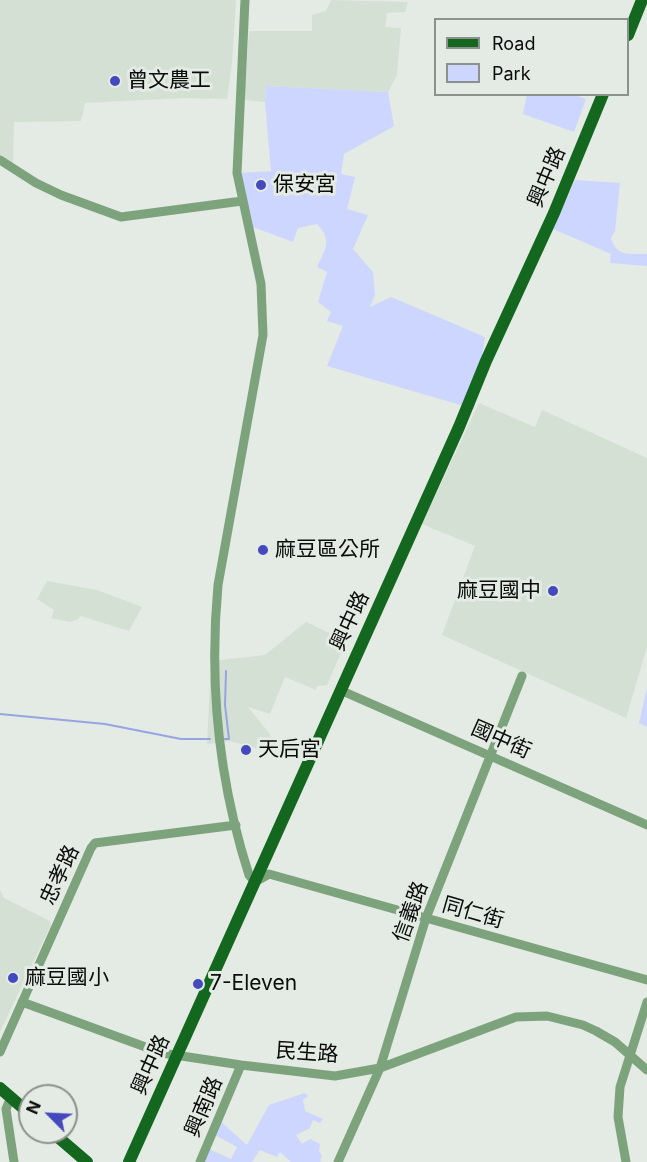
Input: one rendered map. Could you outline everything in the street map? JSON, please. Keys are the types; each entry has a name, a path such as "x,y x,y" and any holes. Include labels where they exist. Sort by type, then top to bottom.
{"main road":[{"path":"629,30 642,0"},
{"name":"興中路","path":"129,1162 451,445 486,361 530,268 602,96"},
{"path":"0,1088 18,1103"},
{"path":"66,1144 87,1162"}],"street":[{"path":"244,0 237,161 242,201 261,284 263,335 218,585 214,624 214,657 216,710 220,740 236,825 249,875 255,882"},
{"path":"0,160 36,183 61,195 121,217 242,201"},
{"name":"信義路","path":"338,1162 380,1068 426,918 522,676"},
{"name":"國中街","path":"340,690 647,825"},
{"name":"忠孝路","path":"0,1052 95,843 236,825"},
{"name":"同仁街","path":"255,882 268,874 647,980"},
{"name":"民生路","path":"22,1002 176,1056 335,1076 380,1068 516,1017 547,1016 590,1028 615,1042 647,1070"},
{"path":"626,1162 618,1117 620,1087 647,1002"},
{"name":"興南路","path":"200,1162 241,1065"},
{"path":"11,1097 6,1109 14,1162"}],"shaded area":[{"name":"曾文農工","path":"0,0 236,0 227,99 183,98 85,103 81,121 14,122 13,166 0,158"},
{"path":"331,0 408,2 405,12 387,13 385,27 401,28 397,75 388,92 266,86 265,102 244,100 249,31 312,31 312,15 326,11"},
{"name":"麻豆國中","path":"479,403 535,427 542,410 647,458 647,647 626,718 442,635 475,546 422,524"},
{"path":"47,581 97,590 142,607 129,631 81,616 70,622 51,618 54,610 37,599"},
{"path":"306,622 346,641 327,685 317,686 316,690 285,677 270,714 248,707 270,734 276,754 230,741 207,744 211,661 265,655"},
{"name":"麻豆國小","path":"0,890 4,898 50,921 51,925 0,1032"}],"green space":[{"path":"266,86 388,92 394,126 344,154 341,174 355,177 347,209 368,215 353,249 373,272 375,295 370,307 391,297 485,337 474,409 327,366 343,326 327,321 331,312 318,302 327,272 317,267 326,245 325,235 317,224 298,228 293,242 253,227 239,173 271,171 265,102"},
{"path":"527,96 578,96 586,99 574,132 523,114"},
{"path":"575,180 620,183 615,231 611,238 621,252 647,254 647,266 610,263 611,254 553,229"},
{"path":"647,688 647,727 639,723"},
{"path":"305,1093 308,1096 303,1100 305,1111 323,1119 320,1123 313,1120 310,1128 296,1135 302,1144 310,1139 320,1144 319,1152 322,1155 320,1161 322,1162 291,1162 280,1152 277,1157 260,1150 252,1162 204,1162 209,1149 231,1159 237,1147 215,1135 221,1122 247,1145 269,1105"}],"waterway":[{"path":"224,739 229,739 225,705 226,671"},
{"path":"0,714 105,724 181,739 210,739"}],"place":[{"name":"曾文農工","path":"115,81"},
{"name":"保安宮","path":"261,185"},
{"name":"麻豆區公所","path":"263,550"},
{"name":"麻豆國中","path":"553,591"},
{"name":"天后宮","path":"246,750"},
{"name":"麻豆國小","path":"13,978"},
{"name":"7-Eleven","path":"198,984"}]}
